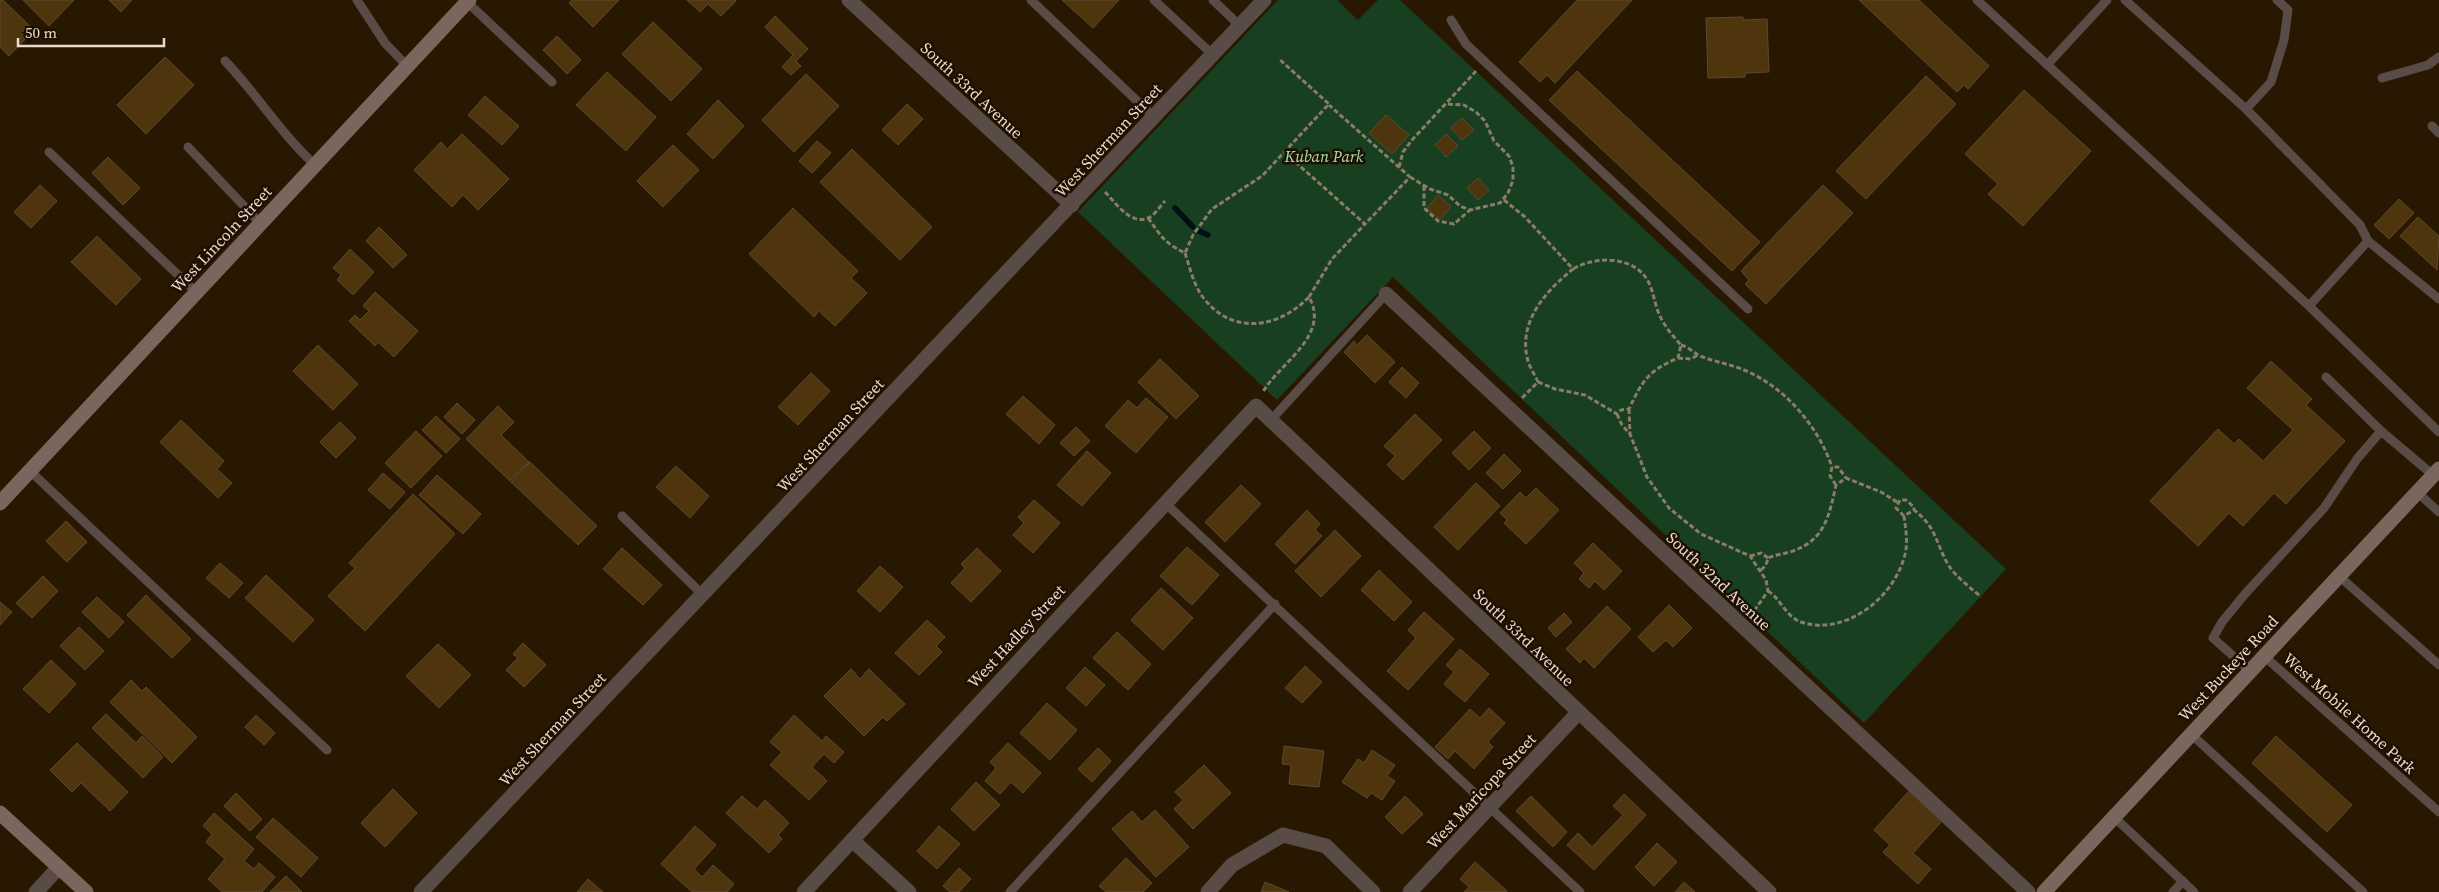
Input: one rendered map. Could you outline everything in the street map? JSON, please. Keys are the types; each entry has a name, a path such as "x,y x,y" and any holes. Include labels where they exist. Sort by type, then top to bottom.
{"main road":[{"name":"West Lincoln Street","path":"0,503 468,1"},
{"name":"West Buckeye Road","path":"2044,892 2436,472"},
{"path":"0,813 86,892"}],"street":[{"name":"South 33rd Avenue","path":"849,0 1072,205"},
{"name":"West Sherman Street","path":"421,892 1264,0"},
{"name":"South 32nd Avenue","path":"1386,294 2028,892"},
{"name":"South 33rd Avenue","path":"1256,406 1768,892"},
{"name":"West Hadley Street","path":"804,892 1164,502 1256,406"},
{"name":"West Maricopa Street","path":"1410,892 1578,713"},
{"path":"1208,892 1232,865 1284,835 1326,846 1373,892"},
{"path":"852,840 909,892"},
{"path":"36,892 59,867"}],"lane":[{"path":"357,0 385,42 407,66"},
{"path":"1031,0 1154,117"},
{"path":"1154,0 1213,55"},
{"path":"1213,0 1240,26"},
{"path":"1977,0 2309,306 2439,432"},
{"path":"2047,65 2107,0"},
{"path":"2125,0 2246,109 2360,225 2368,241 2439,299"},
{"path":"2246,109 2271,82 2284,40 2288,10 2277,0"},
{"path":"468,1 552,82"},
{"path":"1451,20 1466,44 1748,309"},
{"path":"2382,78 2428,65 2439,57"},
{"path":"225,61 242,78 296,148 315,165"},
{"path":"188,147 260,223"},
{"path":"49,152 196,292"},
{"path":"2309,306 2368,241"},
{"path":"1271,420 1386,294"},
{"path":"2326,377 2381,431 2436,472"},
{"path":"2250,671 2213,638 2222,622 2265,570 2324,508 2357,459 2381,431"},
{"path":"30,470 327,750"},
{"path":"2417,492 2439,512"},
{"path":"1164,502 1275,604 1580,892"},
{"path":"622,516 703,595"},
{"path":"2338,576 2439,665"},
{"path":"1010,892 1275,604"},
{"name":"West Mobile Home Park","path":"2264,656 2439,812"},
{"path":"2191,734 2363,892"},
{"path":"2114,817 2194,892"},
{"path":"2173,892 2183,882"}],"path":[{"path":"1279,59 1410,177 1424,186 1448,195 1460,206 1470,210"},
{"path":"1399,167 1403,152 1412,140 1485,62"},
{"path":"1329,104 1251,185 1212,209 1193,235 1185,253 1193,280 1201,295 1222,316 1233,320 1260,323 1274,322 1286,316 1309,297 1332,259 1410,177"},
{"path":"1424,186 1424,208 1438,221 1454,224 1470,210 1492,206 1504,200 1513,180 1513,167 1509,156 1494,141 1485,121 1476,112 1464,105 1446,104"},
{"path":"1284,152 1365,224"},
{"path":"1093,182 1130,217 1140,220 1148,218 1165,201"},
{"path":"1504,200 1525,217 1573,269"},
{"path":"1148,218 1159,236 1169,245 1185,253"},
{"path":"1630,434 1622,425 1617,414 1585,395 1555,389 1538,382 1528,362 1527,329 1545,294 1573,269 1604,260 1618,260 1633,265 1642,272 1649,282 1660,316 1681,345 1691,349 1698,355 1736,366 1768,382 1790,402 1810,424 1832,467 1830,476 1836,485"},
{"path":"1265,388 1308,340 1314,319 1314,305 1309,297"},
{"path":"1678,358 1681,345"},
{"path":"1698,355 1691,359 1678,358 1664,364 1647,376 1637,390 1629,409 1630,434 1647,477 1669,508 1701,534 1750,556 1766,580 1768,591 1799,622 1817,626 1832,625 1855,616 1877,601 1893,582 1903,562 1908,540 1904,516 1896,508 1897,502"},
{"path":"1510,411 1538,382"},
{"path":"1617,414 1621,410 1629,409"},
{"path":"1832,467 1838,467 1846,478 1881,492 1897,502 1906,500 1914,506 1914,510 1924,518 1934,532 1950,568 1981,597"},
{"path":"1768,558 1801,548 1819,534 1830,516 1836,485 1846,478"},
{"path":"1904,516 1914,510"},
{"path":"1750,556 1761,553 1768,558"},
{"path":"1760,570 1766,565 1768,558"},
{"path":"1742,626 1768,591"}],"green space":[{"name":"Kuban Park","path":"1278,0 1337,0 1358,20 1378,0 1400,0 2006,569 1864,723 1393,277 1277,400 1078,212"}],"building":[{"path":"0,0 3,0 34,30 9,56 0,47"},
{"path":"23,0 74,0 49,26"},
{"path":"109,0 132,0 121,12"},
{"path":"572,0 619,0 593,27 569,3"},
{"path":"687,0 736,1 721,16 708,4 700,12"},
{"path":"1062,0 1119,0 1093,28"},
{"path":"1577,0 1632,0 1555,83 1547,75 1540,82 1519,62"},
{"path":"1859,0 1919,0 1989,66 1968,89 1964,85 1957,92"},
{"path":"775,16 808,49 796,61 801,66 791,75 782,67 793,55 765,27"},
{"path":"1743,17 1743,20 1767,19 1769,72 1745,73 1745,77 1708,78 1706,18"},
{"path":"653,22 702,69 671,101 622,54"},
{"path":"557,36 581,60 567,74 543,50"},
{"path":"165,57 194,85 146,134 117,105"},
{"path":"1577,71 1760,242 1732,271 1549,100"},
{"path":"607,72 656,117 626,151 576,105"},
{"path":"806,74 839,106 794,152 762,120"},
{"path":"1926,76 1956,104 1866,199 1836,171"},
{"path":"2024,90 2091,151 2023,226 1988,194 1998,184 1965,154"},
{"path":"485,96 519,126 502,145 468,115"},
{"path":"718,100 744,126 713,159 687,134"},
{"path":"907,104 923,119 898,145 882,130"},
{"path":"1386,115 1409,135 1392,154 1369,133"},
{"path":"1462,118 1474,130 1462,140 1451,128"},
{"path":"462,134 509,179 478,210 463,195 452,207 414,170 441,142 447,149"},
{"path":"1446,134 1458,146 1446,157 1435,145"},
{"path":"817,141 831,153 812,173 799,161"},
{"path":"673,145 699,170 663,207 637,181"},
{"path":"852,149 932,227 900,260 820,182"},
{"path":"108,157 140,188 123,205 92,173"},
{"path":"1478,178 1489,190 1478,200 1467,188"},
{"path":"40,185 57,201 31,228 14,212"},
{"path":"1823,185 1853,213 1766,304 1745,284 1749,280 1741,271"},
{"path":"1438,195 1451,207 1440,220 1427,208"},
{"path":"2399,199 2414,213 2389,239 2374,225"},
{"path":"793,208 858,271 851,278 867,293 835,326 819,311 814,317 749,254"},
{"path":"2418,217 2439,236 2437,270 2400,236"},
{"path":"379,227 407,255 393,268 366,241"},
{"path":"97,236 141,279 116,305 71,262"},
{"path":"350,249 374,272 353,295 337,280 341,275 333,268"},
{"path":"375,292 418,331 394,357 378,342 375,346 349,321 355,315 360,320 369,311 363,306"},
{"path":"1367,335 1395,362 1375,383 1344,352 1354,341 1357,345"},
{"path":"318,345 358,384 333,410 293,371"},
{"path":"1160,359 1199,396 1176,419 1138,382"},
{"path":"2271,361 2312,399 2306,405 2345,441 2286,504 2274,493 2243,526 2229,513 2198,546 2150,501 2218,429 2234,444 2239,439 2263,461 2293,430 2247,388"},
{"path":"1402,367 1419,383 1406,398 1389,382"},
{"path":"811,373 830,391 798,425 778,407"},
{"path":"1023,396 1055,425 1039,444 1006,414"},
{"path":"1146,398 1168,417 1136,453 1105,426 1128,400 1137,408"},
{"path":"457,403 475,420 462,434 444,417"},
{"path":"498,406 514,422 501,435 529,462 510,481 466,439"},
{"path":"1415,414 1442,440 1403,480 1387,465 1395,456 1384,446"},
{"path":"436,416 460,439 446,453 422,430"},
{"path":"181,420 224,461 217,469 232,483 218,498 160,442"},
{"path":"340,422 356,438 336,458 320,442"},
{"path":"1076,427 1090,441 1074,456 1060,443"},
{"path":"416,431 442,456 411,488 385,463"},
{"path":"1474,431 1491,448 1469,470 1452,453"},
{"path":"1087,451 1111,473 1082,506 1057,485"},
{"path":"1504,454 1521,471 1503,489 1486,473"},
{"path":"530,462 597,526 578,545 511,482"},
{"path":"676,466 709,496 690,518 656,487"},
{"path":"383,473 405,492 390,509 368,490"},
{"path":"437,475 481,514 463,534 419,495"},
{"path":"1476,483 1500,506 1458,550 1434,527"},
{"path":"1241,485 1261,504 1225,542 1205,522"},
{"path":"1536,488 1559,510 1526,544 1504,523 1507,520 1500,513 1520,492 1526,498"},
{"path":"413,494 455,534 365,631 328,596 355,568 349,563"},
{"path":"1034,500 1060,523 1033,553 1013,535 1024,523 1018,517"},
{"path":"1307,510 1320,524 1315,530 1322,536 1295,564 1275,544"},
{"path":"66,521 87,542 67,562 46,541"},
{"path":"1335,530 1361,556 1321,597 1295,571"},
{"path":"1593,543 1622,571 1604,590 1595,581 1589,588 1579,579 1584,573 1574,563"},
{"path":"1187,547 1219,575 1192,605 1160,576"},
{"path":"622,548 662,585 643,605 603,569"},
{"path":"977,548 1001,571 971,602 951,583 965,568 961,564"},
{"path":"220,563 243,583 229,598 206,578"},
{"path":"880,566 903,587 880,612 857,591"},
{"path":"1379,570 1412,602 1394,621 1361,590"},
{"path":"266,575 314,620 293,642 245,598"},
{"path":"43,576 58,591 32,618 16,603"},
{"path":"1161,588 1193,618 1163,650 1131,620"},
{"path":"146,595 191,639 172,658 127,615"},
{"path":"97,597 124,622 109,638 82,612"},
{"path":"0,602 12,612 0,625"},
{"path":"1669,605 1692,628 1673,647 1666,640 1653,652 1638,637"},
{"path":"1607,606 1631,629 1594,668 1584,658 1580,663 1566,649"},
{"path":"1424,612 1454,639 1408,690 1387,671 1416,638 1408,630"},
{"path":"1564,613 1572,622 1556,637 1548,628"},
{"path":"927,620 945,637 936,646 942,652 919,675 895,653"},
{"path":"79,627 104,651 85,670 60,646"},
{"path":"1117,632 1151,664 1128,690 1093,658"},
{"path":"523,643 546,665 524,687 506,670 518,658 513,654"},
{"path":"438,644 471,675 439,708 406,676"},
{"path":"1460,649 1489,674 1465,702 1444,684 1454,672 1446,665"},
{"path":"51,660 76,684 49,713 23,689"},
{"path":"1305,666 1322,682 1302,703 1285,688"},
{"path":"1085,667 1105,685 1086,706 1066,688"},
{"path":"851,669 860,679 869,669 905,704 887,721 883,717 864,736 824,696"},
{"path":"131,680 142,691 146,687 197,737 172,763 110,702"},
{"path":"1047,703 1077,730 1050,760 1020,733"},
{"path":"1489,708 1505,723 1488,742 1493,747 1474,769 1455,751 1448,759 1435,747 1470,709 1480,718"},
{"path":"106,714 136,743 142,736 163,757 143,778 92,728"},
{"path":"256,715 275,733 264,745 245,727"},
{"path":"794,715 822,741 826,736 844,752 834,763 824,754 812,767 827,781 809,800 770,765 782,752 770,742"},
{"path":"2276,736 2352,805 2327,832 2252,763"},
{"path":"77,743 128,792 110,811 81,783 72,792 50,770"},
{"path":"1008,743 1041,773 1023,793 1011,782 1000,794 985,781 996,768 990,762"},
{"path":"1284,746 1324,751 1319,787 1289,784 1291,765 1282,764"},
{"path":"1098,748 1111,761 1092,782 1078,769"},
{"path":"1372,750 1395,765 1387,776 1395,781 1382,800 1371,793 1367,798 1342,782 1358,759 1364,763"},
{"path":"1204,765 1231,793 1193,829 1174,809 1183,800 1175,792"},
{"path":"976,782 1000,805 974,831 951,809"},
{"path":"393,789 417,813 385,847 361,823"},
{"path":"1910,790 1943,820 1913,853 1931,869 1918,884 1883,852 1890,845 1874,830"},
{"path":"236,793 262,819 250,831 224,806"},
{"path":"1624,794 1646,815 1594,870 1567,845 1578,833 1592,847 1623,815 1613,806"},
{"path":"742,796 757,809 765,800 789,823 778,835 782,839 769,853 726,813"},
{"path":"1405,796 1423,814 1402,834 1385,817"},
{"path":"1531,796 1567,832 1553,847 1516,811"},
{"path":"1155,810 1189,847 1156,877 1112,829 1132,811 1142,822"},
{"path":"214,813 254,849 244,861 254,869 259,863 275,877 262,892 222,892 208,879 225,859 206,842 212,834 203,826"},
{"path":"273,818 318,858 301,877 256,837"},
{"path":"695,826 716,845 694,869 702,877 713,865 734,884 727,892 692,892 661,864"},
{"path":"939,826 960,844 937,869 917,851"},
{"path":"1657,843 1677,862 1654,886 1635,867"},
{"path":"1126,858 1152,883 1143,892 1106,892 1099,886"},
{"path":"1475,862 1507,891 1464,892 1469,887 1460,879"},
{"path":"959,868 971,879 959,892 950,892 943,886"},
{"path":"286,876 302,892 270,892"},
{"path":"588,879 603,892 577,892"},
{"path":"1265,882 1289,892 1261,892"},
{"path":"1684,882 1695,892 1675,892"}],"waterway":[{"path":"1175,208 1193,227"},
{"path":"1199,231 1208,235"}]}
